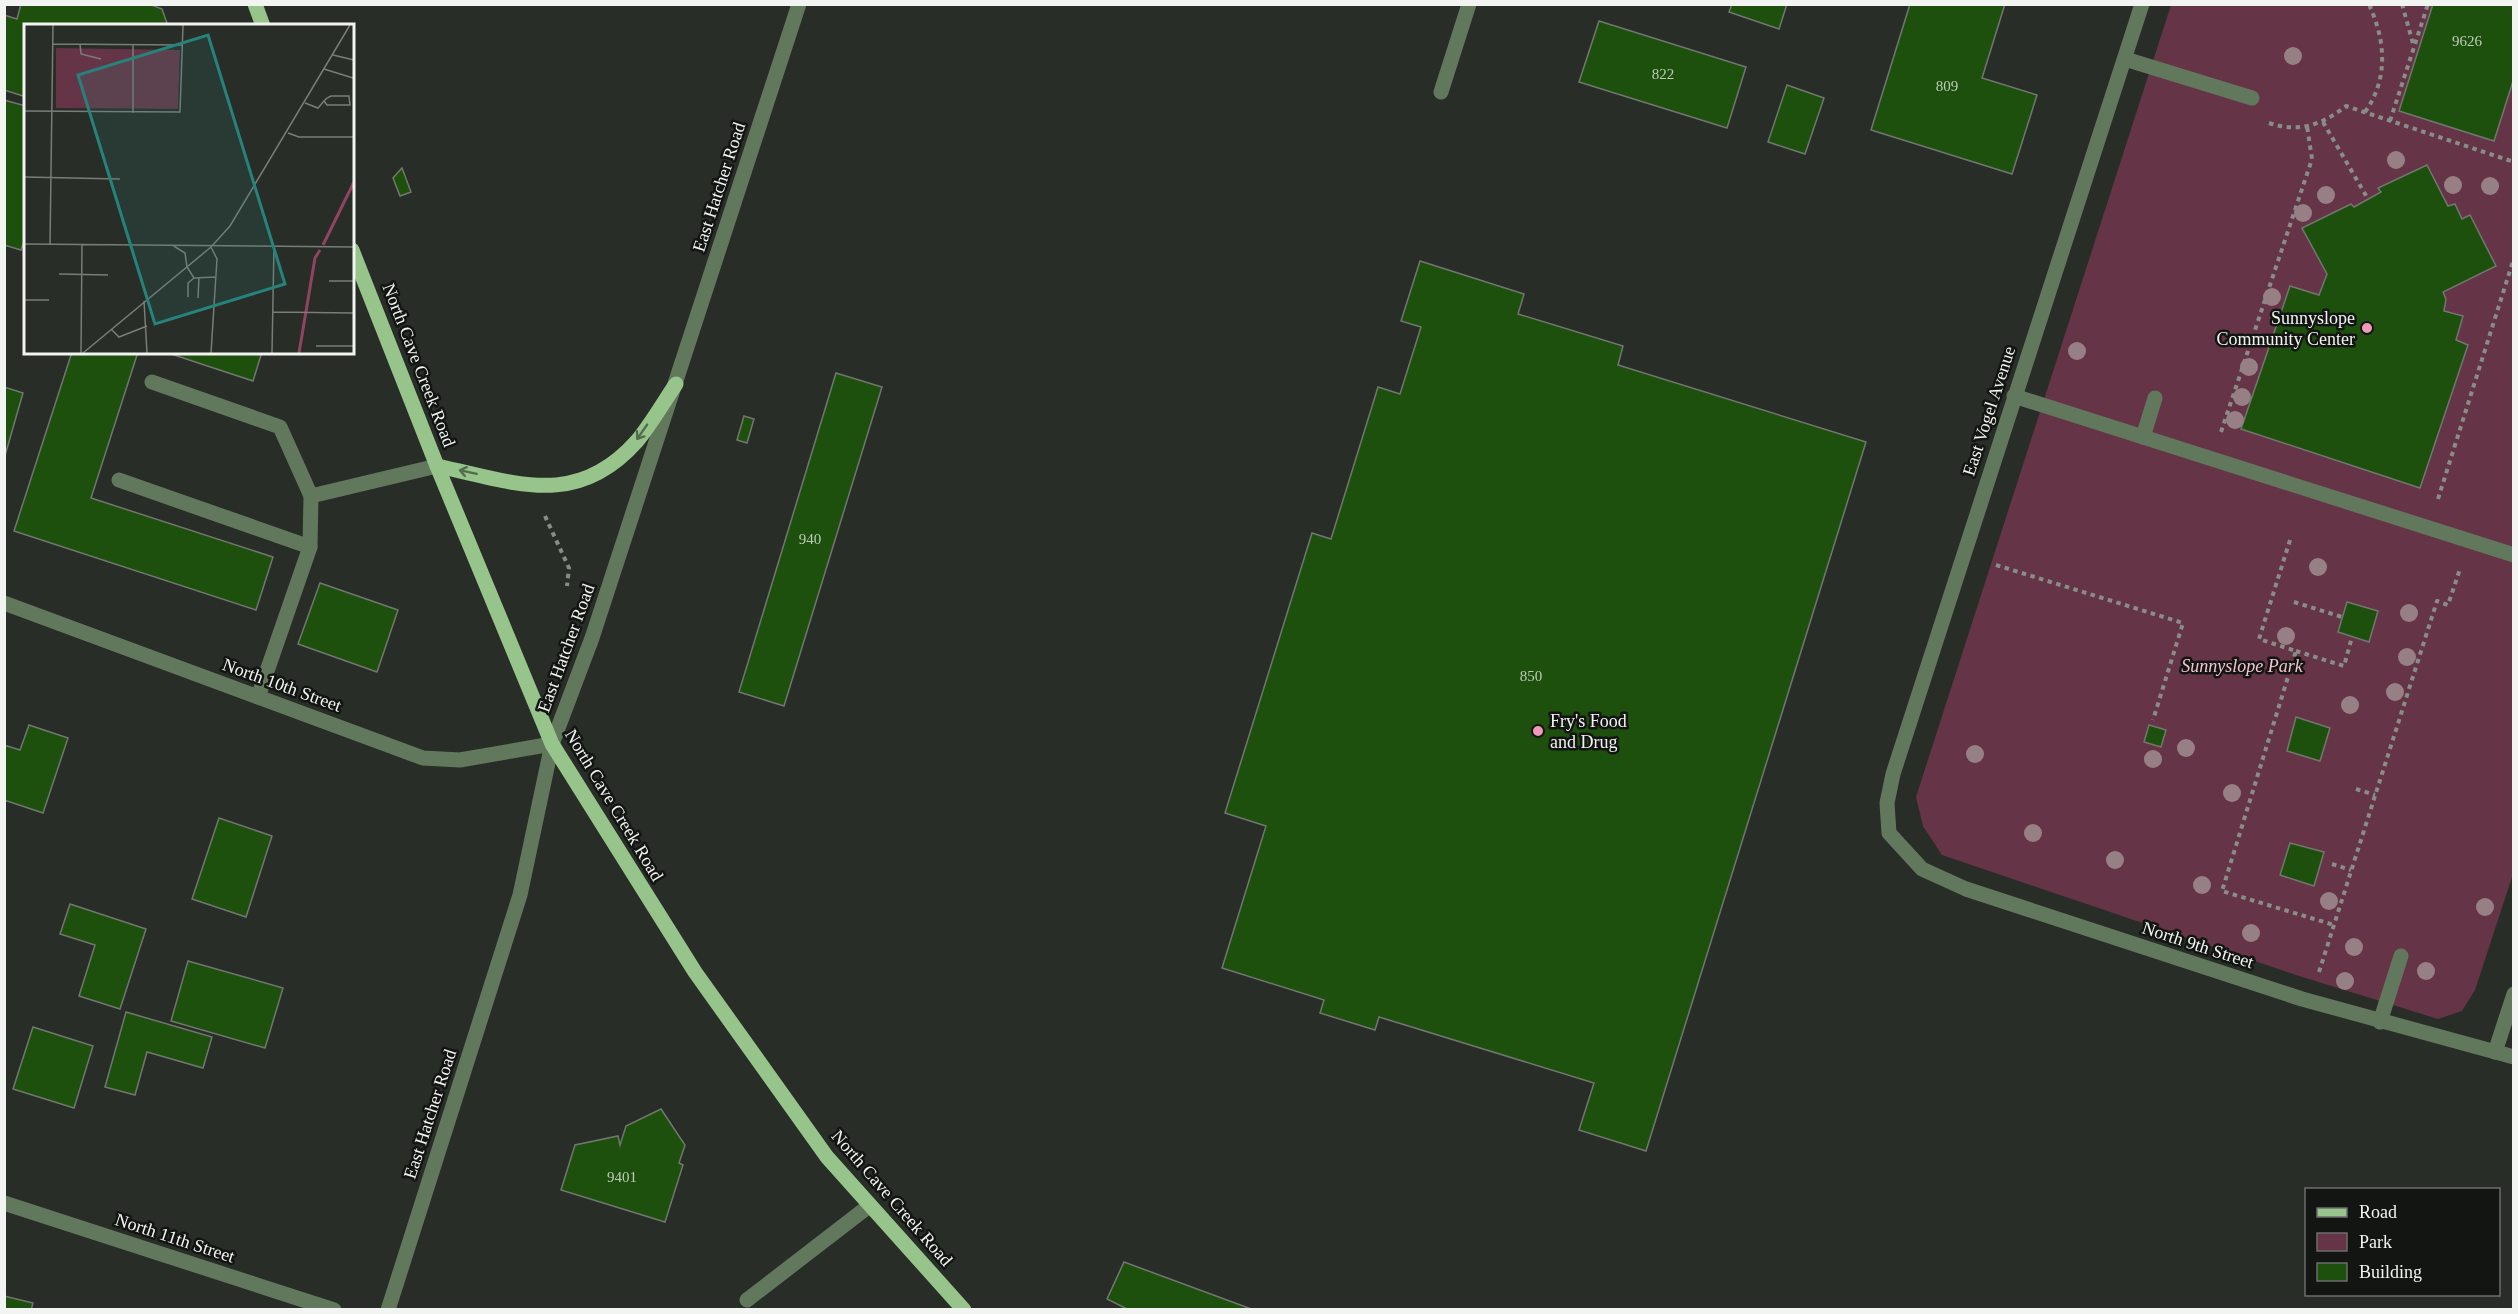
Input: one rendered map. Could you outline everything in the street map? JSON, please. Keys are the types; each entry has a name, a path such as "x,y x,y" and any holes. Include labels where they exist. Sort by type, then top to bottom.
{"main road":[{"path":"255,4 262,24"},
{"name":"North Cave Creek Road","path":"354,255 437,465 552,744 695,972 827,1157 964,1310"},
{"path":"437,465 534,486 567,485 577,482 597,475 636,441 676,384"}],"street":[{"name":"East Hatcher Road","path":"388,1310 520,895 552,744 592,638 800,4"},
{"path":"1441,92 1469,4"},
{"name":"East Vogel Avenue","path":"1889,833 1887,803 1893,774 2142,4"},
{"path":"2125,59 2252,98"},
{"path":"152,382 280,427 311,496 310,547 258,698"},
{"path":"2014,396 2514,555"},
{"path":"2143,436 2156,398"},
{"path":"311,496 437,465"},
{"path":"119,480 310,547"},
{"name":"North 10th Street","path":"4,603 423,758 460,760 552,744"},
{"name":"North 9th Street","path":"1889,833 1922,869 1966,889 2310,1001 2514,1057"},
{"path":"2380,1022 2402,956"},
{"path":"2495,1052 2514,994"},
{"name":"North 11th Street","path":"4,1203 334,1310"},
{"path":"747,1300 869,1206"}],"path":[{"path":"2365,112 2376,90 2382,63 2382,37 2370,7 2374,4"},
{"path":"2402,4 2414,48"},
{"path":"2390,121 2428,4"},
{"path":"2264,122 2288,128 2307,126 2324,122 2346,106 2514,162"},
{"path":"2324,122 2368,199"},
{"path":"2212,459 2312,159 2307,126"},
{"path":"2435,530 2438,498 2514,258"},
{"path":"542,507 569,568 567,586"},
{"path":"2290,540 2259,639 2344,666 2352,637"},
{"path":"2310,1001 2437,601 2448,605 2469,541"},
{"path":"1996,565 2183,623 2153,720"},
{"path":"2294,602 2342,617"},
{"path":"2296,651 2222,891 2334,925"},
{"path":"2356,789 2375,795"},
{"path":"2332,864 2352,870"}],"green space":[{"name":"Sunnyslope Park","path":"2171,5 2513,5 2514,871 2475,990 2462,1011 2438,1019 2296,975 1942,855 1923,826 1916,797"}],"building":[{"path":"21,4 149,4 162,9 167,24 24,24 24,96 4,90 4,15 17,19"},
{"path":"1732,4 1787,4 1779,29 1729,12"},
{"path":"1910,4 2005,4 1982,78 2037,95 2012,174 1871,130"},
{"path":"2433,4 2514,4 2514,78 2494,141 2399,111"},
{"path":"1599,21 1746,67 1727,128 1579,82"},
{"path":"1787,85 1824,98 1805,154 1768,142"},
{"path":"4,100 24,105 24,242 21,250 4,245"},
{"name":"Sunnyslope Community Center","path":"2427,165 2448,206 2455,204 2462,219 2470,215 2496,266 2443,292 2446,299 2444,311 2463,316 2456,340 2468,345 2420,488 2241,429 2290,286 2319,295 2327,274 2302,228 2351,204 2354,207 2381,192 2378,188"},
{"path":"402,168 411,192 400,196 393,178"},
{"path":"1420,261 1524,294 1518,314 1623,346 1618,365 1866,442 1646,1151 1579,1130 1594,1083 1379,1017 1375,1030 1320,1013 1324,1000 1222,968 1266,826 1225,813 1312,533 1331,539 1378,387 1400,394 1421,327 1401,321"},
{"path":"71,354 137,354 91,498 273,557 256,610 14,531"},
{"path":"171,354 261,354 253,381"},
{"path":"836,373 882,387 784,706 739,692"},
{"path":"4,387 23,393 4,459"},
{"path":"744,416 754,419 747,443 737,440"},
{"path":"320,583 398,610 377,672 298,644"},
{"path":"2347,602 2378,611 2369,642 2338,632"},
{"path":"2296,717 2330,728 2320,761 2287,751"},
{"path":"29,725 68,738 43,813 4,800 4,745 20,750"},
{"path":"2149,725 2166,730 2161,747 2144,742"},
{"path":"219,818 272,836 246,917 192,899"},
{"path":"2290,843 2324,852 2314,886 2280,875"},
{"path":"70,904 146,929 120,1009 79,996 95,945 60,934"},
{"path":"188,961 283,988 265,1048 171,1021"},
{"path":"126,1012 212,1037 203,1068 147,1052 135,1095 105,1087"},
{"path":"33,1027 93,1046 74,1108 13,1089"},
{"path":"661,1109 685,1145 679,1163 683,1165 665,1222 561,1190 575,1145 618,1136 620,1145 626,1126"},
{"path":"1124,1262 1254,1310 1129,1310 1107,1299"},
{"path":"4,1296 33,1303 31,1310 4,1310"}],"place":[{"name":"Sunnyslope Community Center","path":"2367,328"},
{"name":"Fry's Food and Drug","path":"1538,731"}]}
